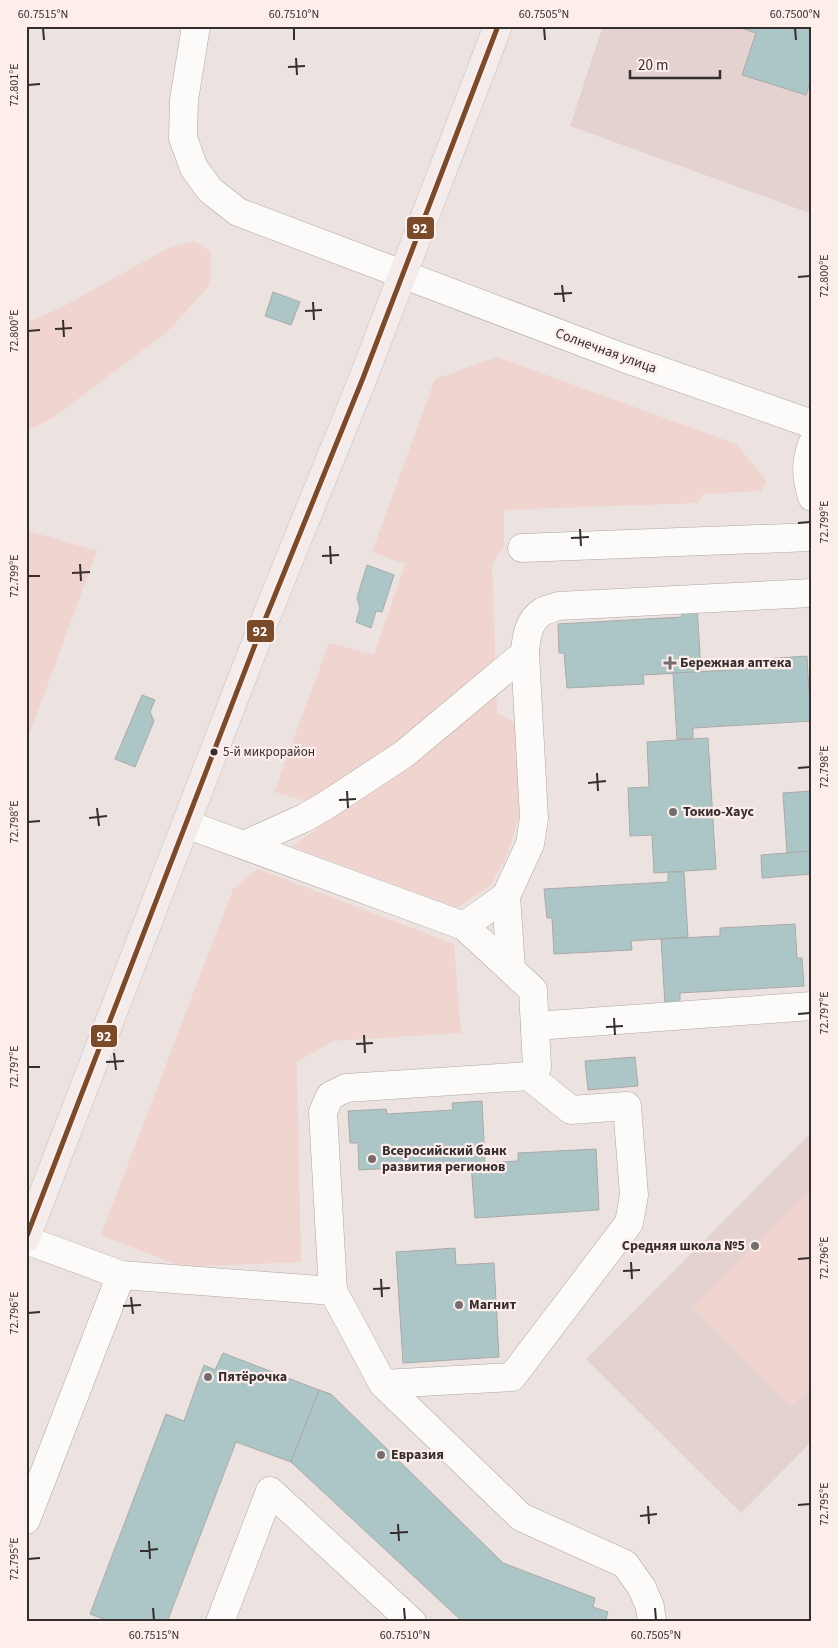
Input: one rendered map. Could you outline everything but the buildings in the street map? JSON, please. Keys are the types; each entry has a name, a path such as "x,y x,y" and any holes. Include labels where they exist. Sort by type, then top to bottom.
{"main road":[{"path":"26,1239 258,637 363,378 498,26"}],"street":[{"name":"Солнечная улица","path":"196,26 184,100 183,138 194,168 210,190 238,212 615,355 812,424"},
{"path":"812,444 806,459 808,482 812,497"},
{"path":"522,548 812,537"},
{"path":"511,969 506,896 530,844 534,818 526,653 527,635 532,623 542,612 558,606 812,593"},
{"path":"244,845 304,818 404,754 526,653"},
{"path":"186,824 464,926 534,990 537,1067 529,1076"},
{"path":"464,926 506,896"},
{"path":"535,1026 812,1006"},
{"path":"383,1384 512,1377 628,1223 634,1196 627,1106 572,1110 529,1076 346,1088 330,1096 323,1112 333,1291 383,1384 521,1517 625,1564 642,1588 650,1607 652,1622"},
{"path":"26,1239 121,1275 333,1291"},
{"path":"26,1520 121,1275"},
{"path":"220,1622 270,1491 412,1622"}],"shaded area":[{"path":"603,26 812,26 812,214 570,126"},
{"path":"194,241 211,252 210,285 167,332 54,417 26,431 26,323 64,306 170,247"},
{"path":"497,357 736,444 767,481 761,491 703,494 698,503 504,510 504,546 492,564 497,713 513,721 520,728 521,811 506,858 491,885 457,908 291,846 324,824 305,801 274,792 329,643 374,655 405,564 372,552 435,379"},
{"path":"26,530 97,551 26,743"},
{"path":"258,869 454,944 461,1033 333,1041 297,1062 301,1262 182,1267 101,1235 233,889"},
{"name":"Средняя школа №5","path":"812,1132 812,1441 741,1513 586,1359"},
{"path":"812,1188 812,1387 791,1407 692,1307"}],"transit line":[{"name":"92","path":"26,1238 258,637 363,378 498,26"}],"place":[{"name":"Бережная аптека","path":"670,663"},
{"name":"5-й микрорайон","path":"214,752"},
{"name":"Токио-Хаус","path":"673,812"},
{"name":"Всеросийский банк развития регионов","path":"372,1159"},
{"name":"Средняя школа №5","path":"755,1246"},
{"name":"Магнит","path":"459,1305"},
{"name":"Пятёрочка","path":"208,1377"},
{"name":"Евразия","path":"381,1455"}]}
